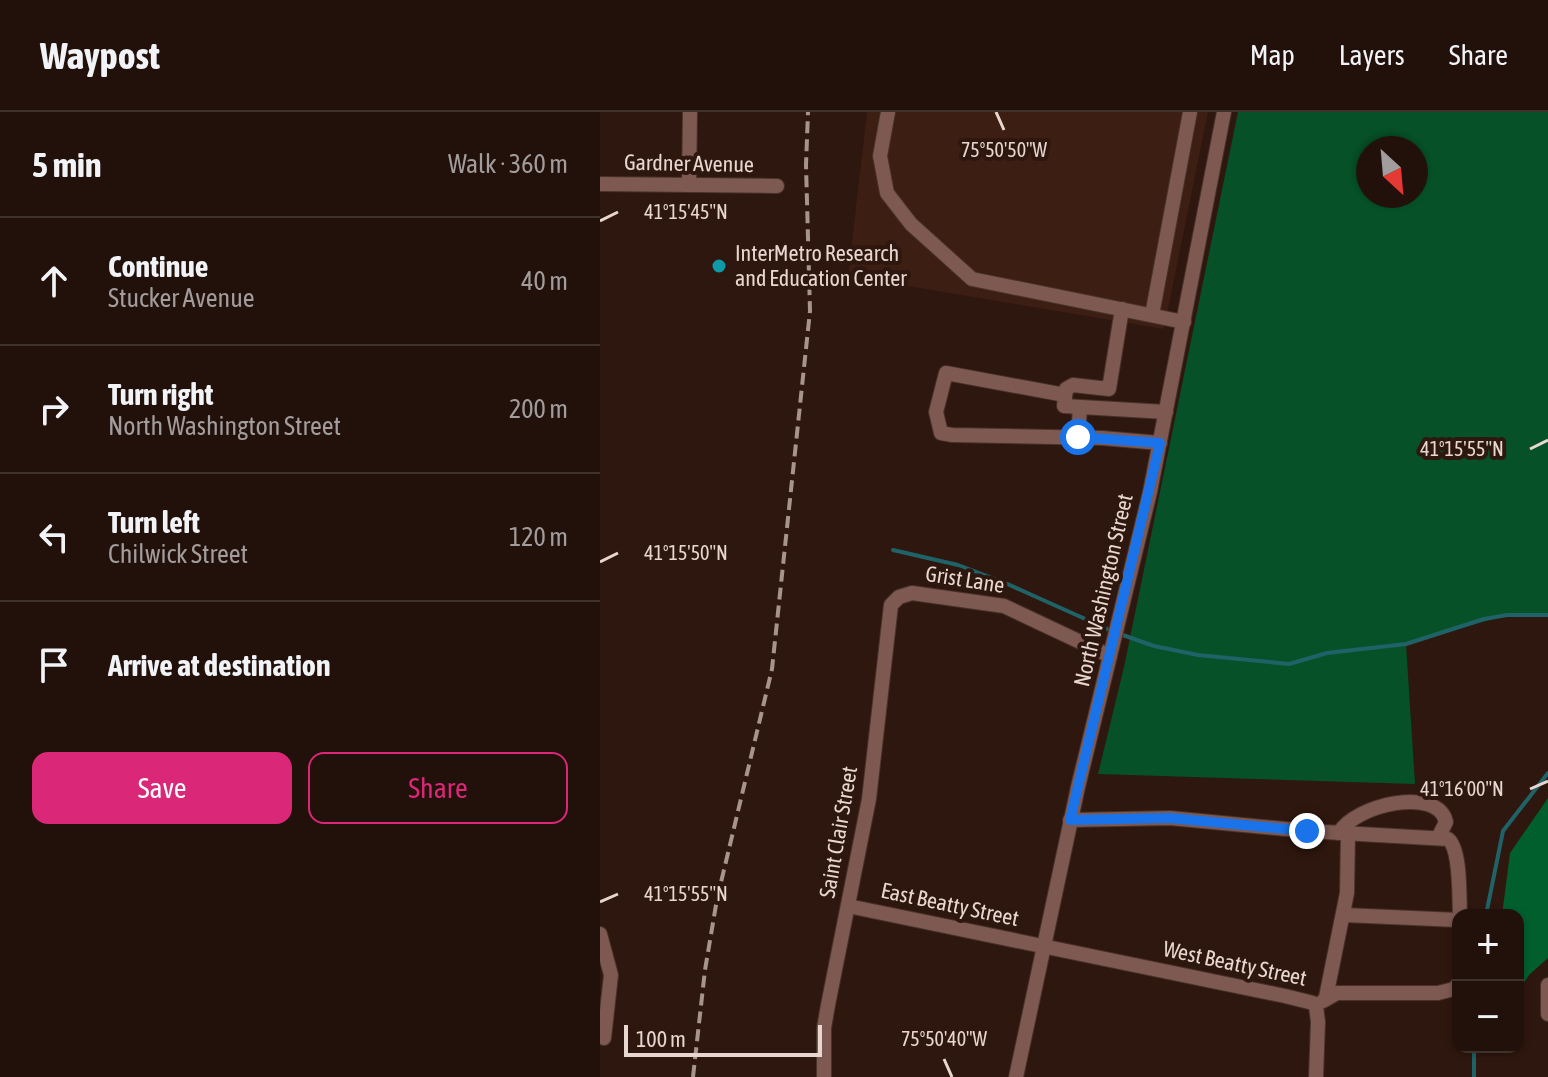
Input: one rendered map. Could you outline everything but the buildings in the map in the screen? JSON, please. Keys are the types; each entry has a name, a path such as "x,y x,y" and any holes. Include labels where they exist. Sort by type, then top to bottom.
{"street":[{"path":"689,185 690,112"},
{"path":"888,112 880,156 887,193 911,224 972,279 1184,322"},
{"path":"1152,315 1190,112"},
{"name":"North Washington Street","path":"1016,1077 1070,820 1160,443 1224,112"},
{"name":"Gardner Avenue","path":"600,184 777,186"},
{"path":"1122,309 1109,389 1073,385 1066,389 1064,406 1166,412"},
{"path":"1065,395 946,373 936,412 941,433 952,435 1078,437 1160,443"},
{"path":"1078,437 1080,407"},
{"name":"Grist Lane","path":"899,597 912,593 1004,606 1110,656"},
{"name":"Saint Clair Street","path":"824,1077 824,1028 869,799 891,605 899,597"},
{"path":"1316,1077 1321,1002 1347,893 1343,833 1349,820 1366,810 1396,803 1436,807 1444,813 1446,822 1438,838"},
{"path":"1070,820 1170,818 1448,839 1453,843 1458,909"},
{"name":"East Beatty Street","path":"848,906 1043,946"},
{"path":"1344,915 1452,918"},
{"path":"600,935 611,975 604,1038"},
{"name":"West Beatty Street","path":"1043,946 1321,1002 1337,993 1438,993 1452,990"},
{"path":"1548,985 1548,1014"}],"shaded area":[{"path":"867,112 1208,112 1164,329 848,276"}],"green space":[{"path":"1238,112 1548,112 1548,615 1507,615 1406,644 1415,784 1098,774 1124,667"},
{"path":"1548,798 1548,958 1524,983 1524,909 1503,909 1510,853"}],"waterway":[{"path":"893,550 958,565 1112,631"},
{"path":"1120,634 1154,646 1198,655 1289,664 1327,653 1406,644 1484,619 1507,615 1548,615"},
{"path":"1487,909 1503,831 1548,773"},
{"path":"1474,1053 1474,1077"}],"railway":[{"path":"693,1077 705,970 717,899 772,669 810,311 806,165 808,112"}],"place":[{"name":"InterMetro Research and Education Center","path":"719,266"}],"route":[{"path":"1078,437 1160,443 1070,820 1170,818 1307,831"}]}
